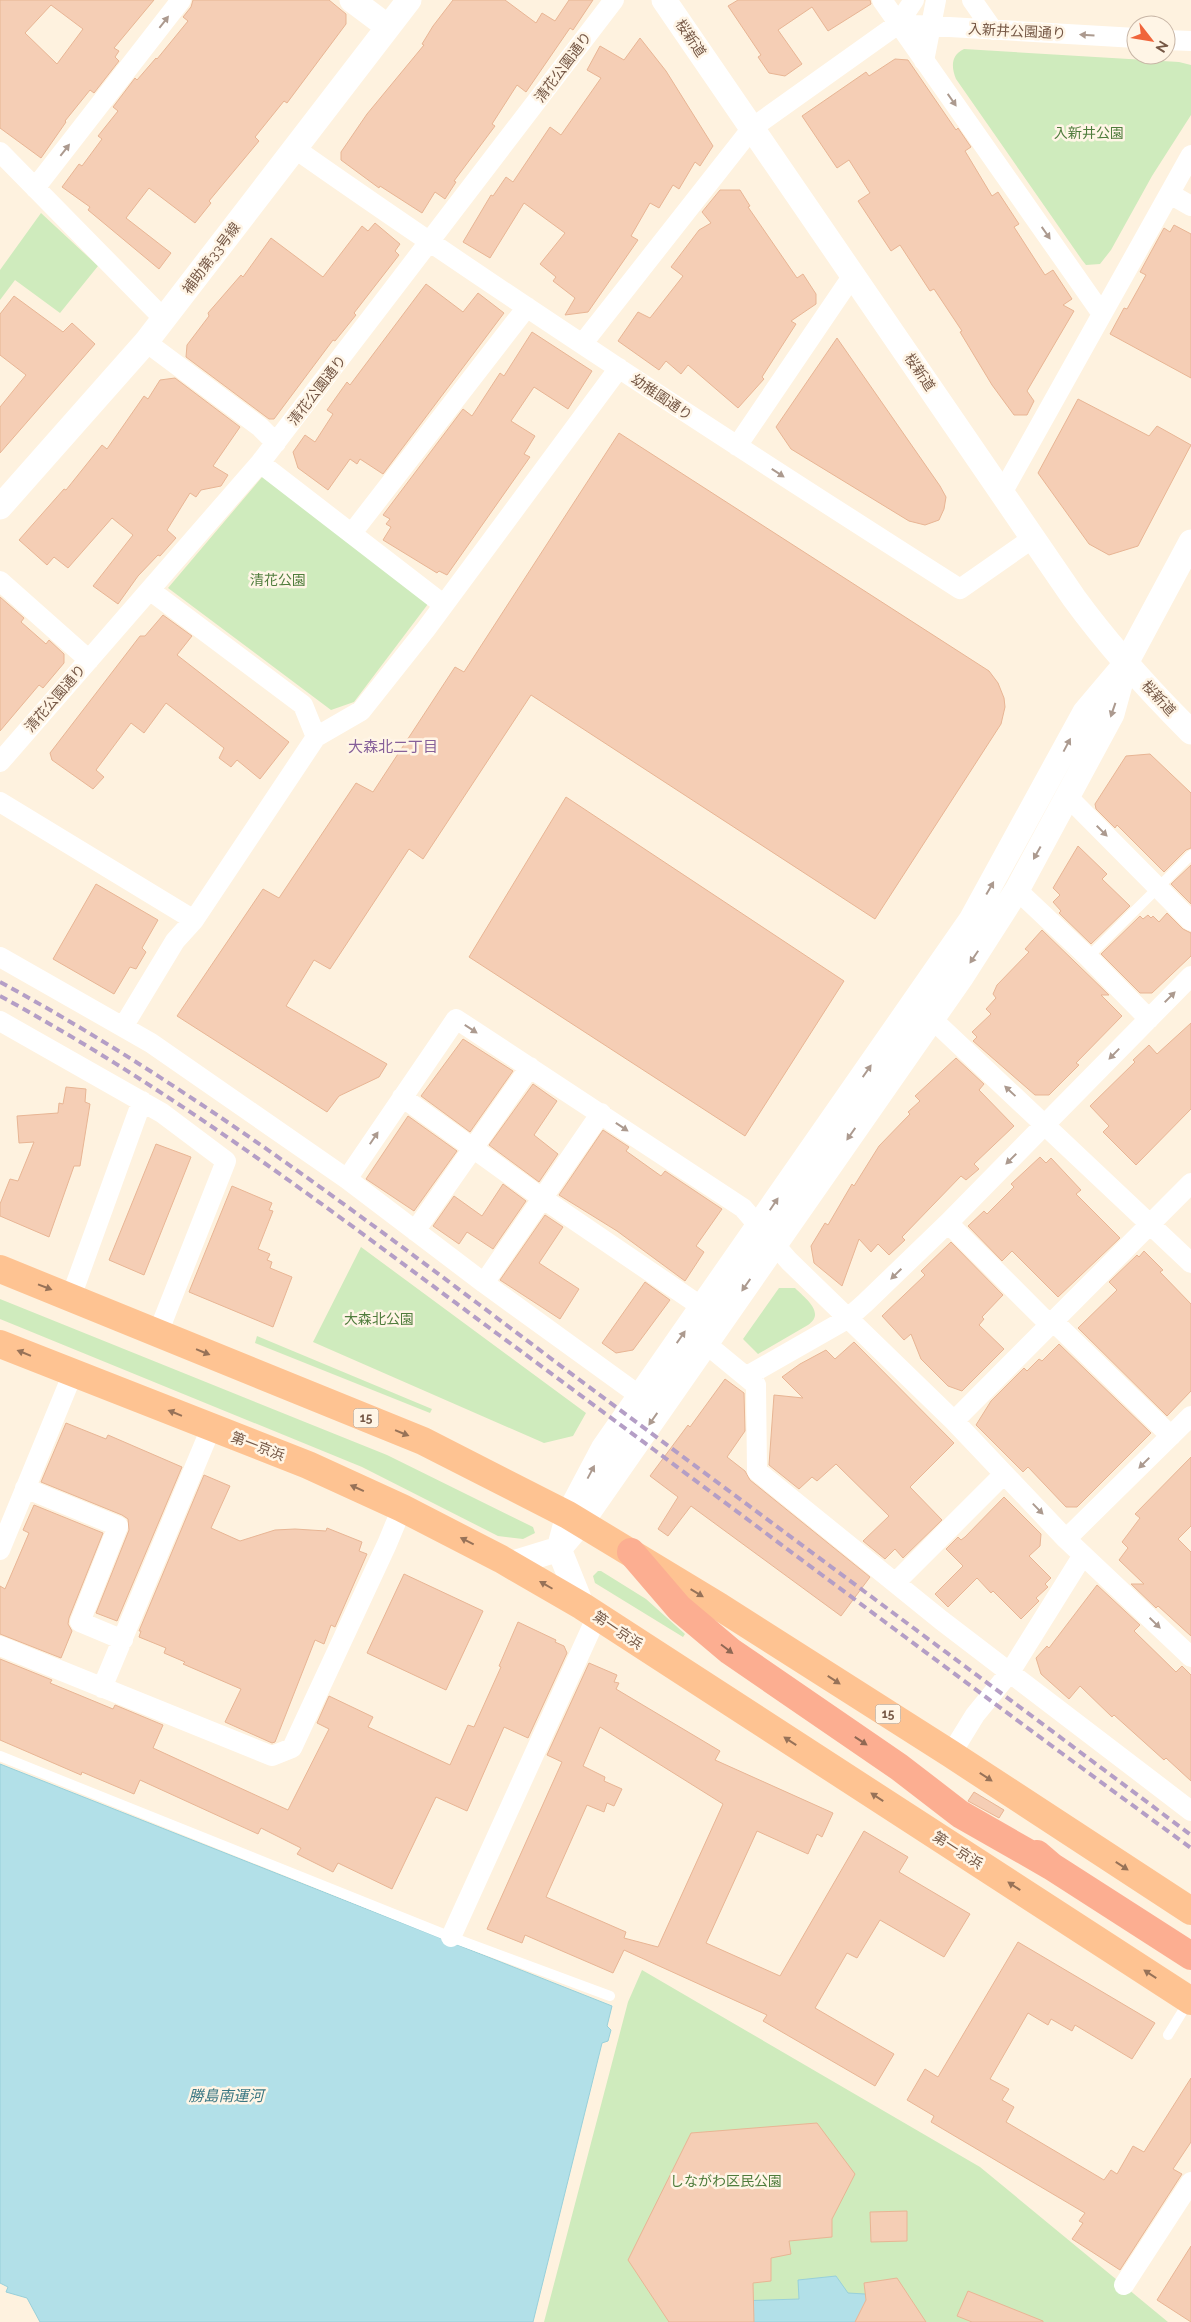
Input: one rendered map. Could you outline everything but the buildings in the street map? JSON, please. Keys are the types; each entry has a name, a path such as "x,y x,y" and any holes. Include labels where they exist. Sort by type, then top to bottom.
{"highway":[{"name":"15","path":"0,1269 423,1441 574,1519 631,1552 951,1754 1191,1911"},
{"name":"第一京浜","path":"0,1344 308,1466 402,1508 510,1564 590,1611 1190,2000"},
{"path":"631,1552 679,1608 730,1651 899,1767 960,1814 1051,1866 1191,1956"}],"street":[{"path":"35,188 181,0"},
{"path":"352,0 388,27"},
{"name":"補助第33号線","path":"3,497 146,342 409,0"},
{"name":"清花公園通り","path":"0,762 260,463 614,0"},
{"name":"桜新道","path":"664,0 1092,622 1160,702 1191,732"},
{"path":"882,0 1102,314"},
{"path":"583,343 752,128 898,24 914,0"},
{"path":"924,60 936,0"},
{"path":"972,0 993,30"},
{"name":"入新井公園通り","path":"898,24 1126,37"},
{"path":"1176,40 1191,41"},
{"name":"幼稚園通り","path":"294,148 430,243 737,446 960,589 1033,538"},
{"path":"1,154 164,319"},
{"path":"1002,493 1191,155"},
{"path":"1170,194 1191,206"},
{"path":"737,446 853,275"},
{"path":"352,533 527,307"},
{"path":"146,342 260,427 276,443"},
{"path":"123,1027 174,941 194,920 316,738 360,711 444,605 619,368"},
{"path":"260,463 444,605"},
{"path":"574,1519 705,1343 766,1236 971,920 1085,712 1126,663 1191,542"},
{"path":"0,581 89,660"},
{"path":"150,591 303,705 316,738"},
{"path":"510,1564 559,1549 574,1519 603,1449 702,1307 766,1236 962,976 1017,890 1112,714 1126,663"},
{"path":"1068,797 1191,921"},
{"path":"0,802 194,920"},
{"path":"1017,890 1088,957 1149,1019"},
{"path":"0,957 150,1043 346,1179 484,1283 640,1396"},
{"path":"747,1376 847,1319 948,1223 1191,976"},
{"path":"931,1018 1191,1263"},
{"path":"346,1179 456,1019 601,1113 742,1208 766,1236 847,1319 954,1420 1066,1539 1188,1648"},
{"path":"0,1021 162,1113 226,1161 158,1333"},
{"path":"415,1231 530,1067"},
{"path":"402,1097 542,1198 702,1307"},
{"path":"71,1297 142,1102"},
{"path":"484,1283 601,1113"},
{"path":"954,1420 1191,1183"},
{"path":"948,1223 1043,1318 1053,1321 1171,1436"},
{"path":"705,1343 756,1385 757,1471 895,1583 1191,1811"},
{"path":"0,1550 73,1373"},
{"path":"1066,1539 1191,1416"},
{"path":"102,1688 211,1428"},
{"path":"895,1583 1004,1474"},
{"path":"25,1488 118,1526 80,1622 123,1640"},
{"path":"0,1646 272,1756 292,1748 388,1544 402,1508"},
{"path":"451,1937 590,1611 559,1549"},
{"path":"951,1754 975,1715 1010,1672 1083,1555"},
{"path":"1124,2285 1191,2182"}],"lane":[{"path":"1088,957 1191,855"},
{"path":"0,1756 451,1937 610,1996"},
{"path":"1168,2034 1190,2000"}],"green space":[{"name":"入新井公園","path":"964,49 1126,59 1126,65 1176,65 1176,62 1191,65 1191,115 1152,176 1111,250 1100,264 1086,265 1082,260 956,79 953,62"},
{"path":"41,213 98,266 60,313 15,280 0,300 0,270"},
{"name":"清花公園","path":"263,476 428,604 354,702 331,710 168,588"},
{"name":"大森北公園","path":"361,1247 586,1413 573,1436 544,1443 313,1342"},
{"path":"779,1288 795,1288 812,1306 815,1316 808,1325 758,1354 743,1339"},
{"path":"0,1299 387,1455 533,1527 535,1533 523,1539 498,1536 362,1467 0,1319"},
{"path":"257,1336 432,1409 430,1413 255,1343"},
{"path":"598,1571 601,1571 646,1599 685,1634 683,1637 595,1583 593,1576"},
{"name":"しながわ区民公園","path":"642,1970 980,2167 1168,2322 544,2322 628,2002"}],"water":[{"name":"勝島南運河","path":"0,1764 612,2006 607,2026 611,2030 608,2041 602,2043 533,2322 40,2322 27,2298 6,2292 8,2287 0,2283"},
{"path":"836,2276 848,2293 865,2294 922,2322 697,2322 707,2302 799,2299 798,2280"}],"railway":[{"path":"0,982 74,1024 147,1069 219,1116 359,1215 1191,1835"},
{"path":"0,996 66,1033 130,1073 255,1156 317,1200 1191,1848"}],"district":[{"name":"大森北二丁目","path":"393,747"}]}
